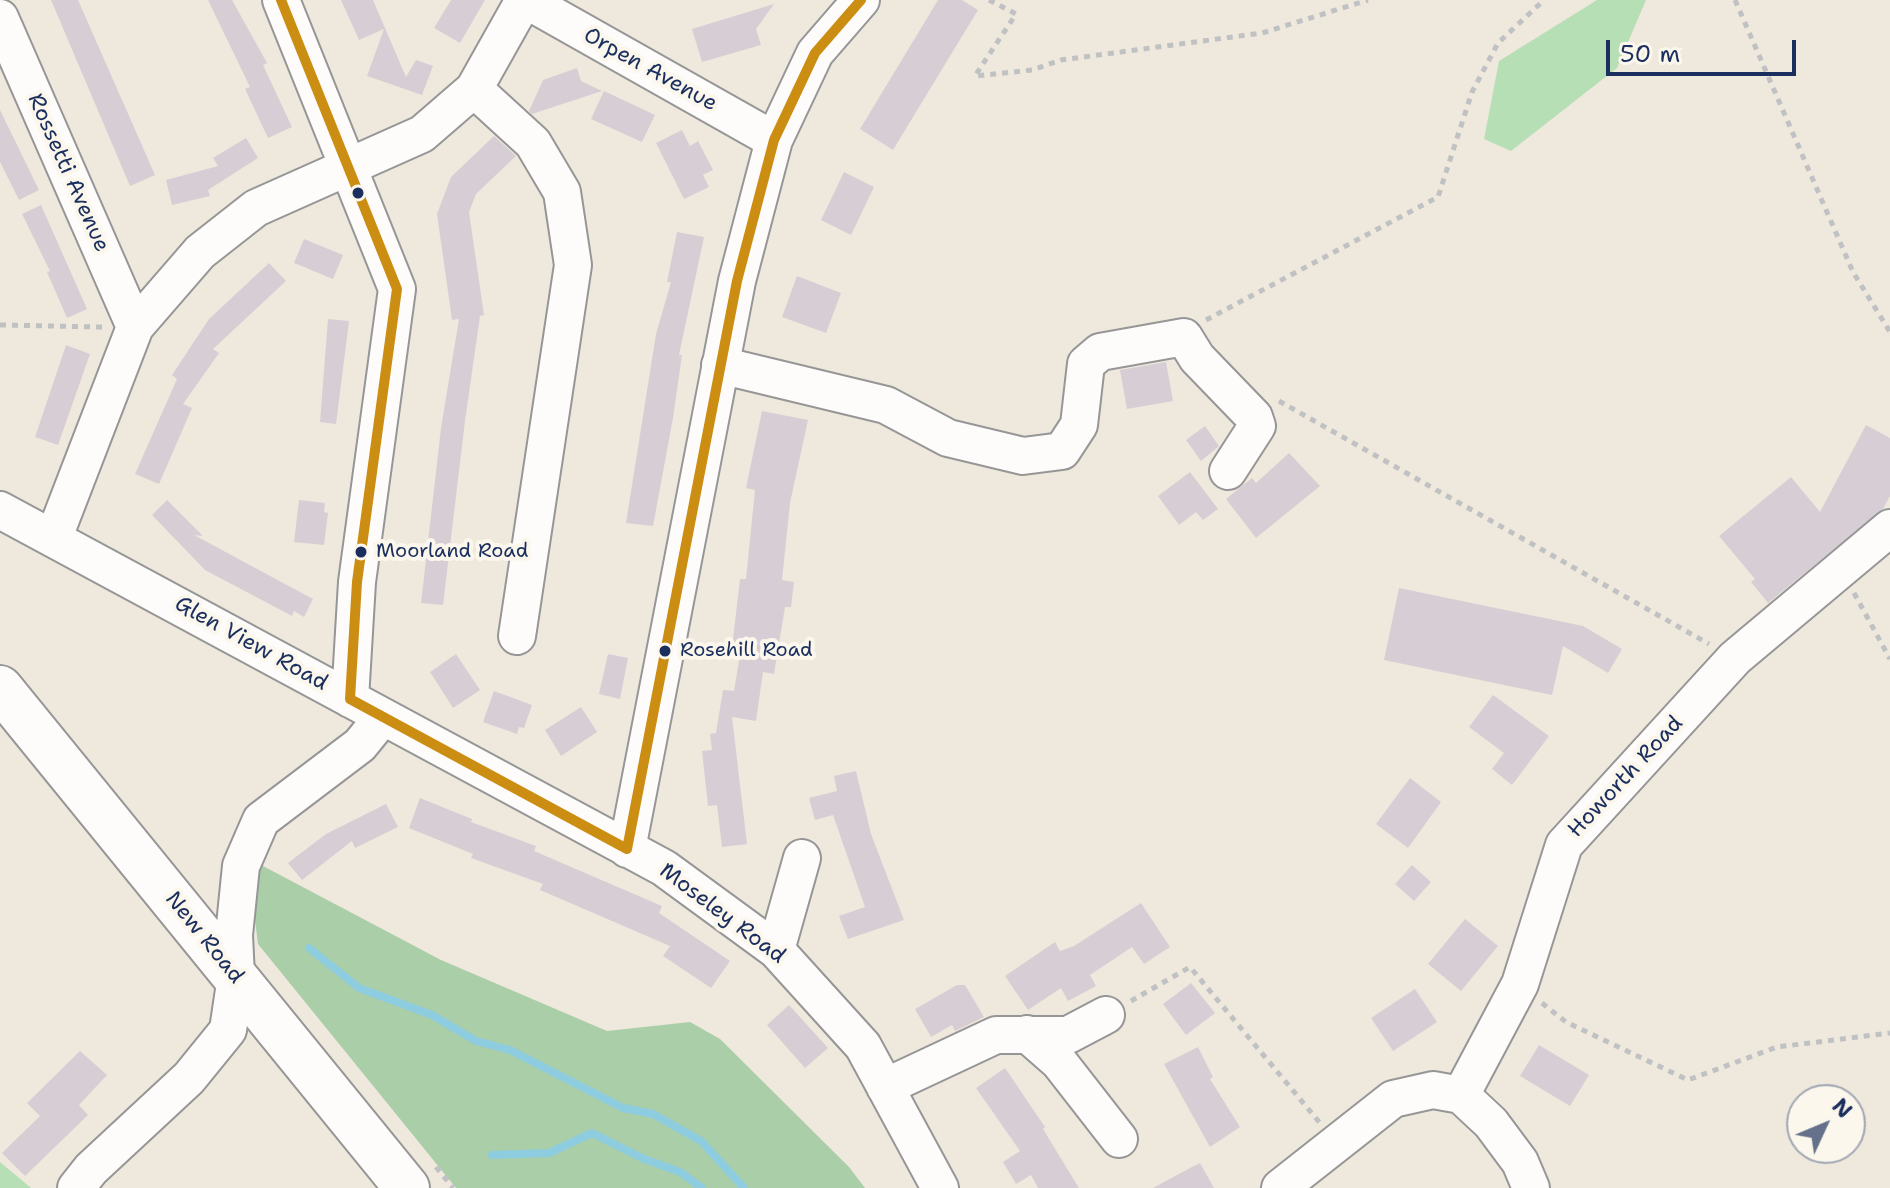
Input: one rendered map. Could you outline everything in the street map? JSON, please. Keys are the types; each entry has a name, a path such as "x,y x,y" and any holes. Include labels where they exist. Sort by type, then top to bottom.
{"highway":[{"name":"New Road","path":"0,688 407,1188"}],"street":[{"path":"281,0 397,289 357,582 350,699"},
{"path":"54,537 135,327 200,252 256,208 422,134 474,89 525,0"},
{"name":"Orpen Avenue","path":"525,0 774,140"},
{"path":"627,849 737,281 774,140 815,53 861,0"},
{"name":"Rossetti Avenue","path":"0,18 135,327"},
{"path":"474,89 533,143 562,192 573,265 517,636"},
{"path":"720,365 886,405 948,438 1023,456 1062,451 1079,425 1086,364 1100,352 1184,337 1197,358 1254,417 1257,426 1228,471"},
{"name":"Glen View Road","path":"0,510 627,849"},
{"name":"Howorth Road","path":"1461,1095 1520,984 1564,845 1735,658 1890,528"},
{"path":"76,1188 91,1169 189,1078 228,1030 236,977 234,935 241,866 261,820 360,745 382,718"},
{"name":"Moseley Road","path":"627,849 664,868 776,950 863,1046 940,1188"},
{"path":"776,950 802,858"},
{"path":"885,1087 996,1035 1068,1035 1106,1015"},
{"path":"1027,1034 1059,1062 1119,1139"},
{"path":"1292,1185 1337,1143 1393,1099 1433,1090 1461,1095 1491,1123 1510,1149 1531,1188"}],"path":[{"path":"989,0 1016,14 975,76 1032,70 1061,60 1262,33 1368,0"},
{"path":"1184,337 1217,311 1438,197 1472,92 1498,43 1544,0"},
{"path":"1735,0 1853,272 1890,332"},
{"path":"0,325 135,327"},
{"path":"1270,396 1735,658"},
{"path":"1842,571 1890,659"},
{"path":"1106,1015 1190,967 1337,1143"},
{"path":"1520,984 1566,1022 1688,1080 1777,1047 1890,1033"}],"green space":[{"path":"1597,0 1646,0 1617,68 1511,151 1484,139 1499,61"},
{"path":"261,865 441,960 607,1031 690,1022 720,1039 849,1167 865,1188 456,1188 258,944 252,896"},
{"path":"0,1162 31,1188 0,1188"}],"building":[{"path":"51,0 78,0 155,175 130,186"},
{"path":"208,0 232,0 267,63 263,65 292,127 268,138 245,89 250,87"},
{"path":"341,0 373,0 406,77 416,60 433,66 422,95 367,76 384,29 359,40"},
{"path":"451,0 485,0 460,43 434,28"},
{"path":"938,0 962,0 978,10 893,150 860,129"},
{"path":"774,4 756,29 761,45 702,62 692,29"},
{"path":"577,68 581,81 602,91 532,114 529,111 543,80"},
{"path":"604,91 655,115 642,142 591,119"},
{"path":"0,110 39,190 19,200 0,162"},
{"path":"682,130 690,146 698,141 713,170 703,175 709,187 684,199 656,143"},
{"path":"494,136 516,156 476,194 469,212 484,315 480,316 465,421 443,605 421,603 441,428 459,319 452,320 437,214 451,177"},
{"path":"246,138 258,158 208,190 210,196 172,205 166,180 218,166 213,158"},
{"path":"844,172 874,187 851,235 821,220"},
{"path":"41,205 87,309 67,318 47,272 50,271 22,214"},
{"path":"677,232 704,237 679,355 682,355 673,418 653,526 626,523 656,334 671,282 667,282"},
{"path":"304,239 343,255 333,279 294,263"},
{"path":"269,263 286,281 213,349 219,353 183,404 192,408 159,484 135,474 177,379 172,375 209,319"},
{"path":"797,276 841,293 826,333 782,317"},
{"path":"328,319 349,321 336,424 320,422"},
{"path":"66,345 90,354 58,445 35,437"},
{"path":"1166,362 1173,401 1127,409 1120,370"},
{"path":"762,411 808,420 790,503 782,580 794,582 791,607 785,607 774,674 763,672 756,721 732,717 747,844 722,847 717,805 708,806 702,751 712,750 710,734 716,733 723,690 734,691 741,649 732,647 740,579 746,579 755,490 746,488"},
{"path":"1866,425 1890,438 1890,496 1883,509 1768,603 1751,582 1755,579 1719,536 1791,477 1820,512"},
{"path":"1205,426 1219,446 1201,461 1186,440"},
{"path":"1289,453 1320,486 1256,538 1226,499 1252,478 1256,483"},
{"path":"1190,472 1218,509 1203,520 1196,512 1179,525 1158,496"},
{"path":"167,500 203,536 194,535 313,599 304,617 294,611 292,616 205,570 152,515"},
{"path":"299,500 325,503 324,512 328,513 324,545 294,542"},
{"path":"1399,588 1583,626 1622,649 1608,673 1563,646 1552,695 1384,660"},
{"path":"456,654 480,690 453,708 430,672"},
{"path":"608,654 628,658 620,699 599,694"},
{"path":"494,691 532,705 524,728 519,727 517,734 483,722"},
{"path":"1493,695 1549,736 1512,785 1492,769 1504,753 1469,727"},
{"path":"581,707 597,732 561,756 545,730"},
{"path":"856,771 871,834 904,920 848,939 839,916 865,907 833,815 815,820 809,798 837,791 834,776"},
{"path":"1410,778 1441,802 1408,848 1376,824"},
{"path":"420,798 472,819 471,822 536,846 534,851 662,906 659,913 730,961 711,988 663,956 670,946 540,890 543,884 471,858 473,854 409,828"},
{"path":"386,804 398,827 355,848 352,841 302,880 288,863 326,834"},
{"path":"1412,865 1431,882 1414,901 1395,884"},
{"path":"1141,903 1170,947 1144,964 1132,947 1090,975 1096,986 1068,1001 1061,988 1028,1010 1005,976 1055,942 1060,951 1074,946"},
{"path":"1465,919 1498,946 1461,991 1428,964"},
{"path":"1191,983 1215,1013 1186,1035 1163,1004"},
{"path":"957,985 965,985 984,1017 955,1031 952,1025 931,1037 915,1009"},
{"path":"1415,989 1437,1022 1393,1051 1371,1018"},
{"path":"789,1005 828,1048 805,1068 767,1025"},
{"path":"1539,1045 1589,1075 1570,1106 1520,1076"},
{"path":"1198,1047 1213,1077 1210,1079 1240,1127 1210,1147 1164,1064"},
{"path":"80,1051 107,1075 79,1105 88,1115 25,1176 2,1153 40,1116 27,1103"},
{"path":"1005,1068 1045,1127 1043,1129 1079,1188 1038,1188 1031,1175 1016,1184 1003,1162 1020,1151 976,1088"},
{"path":"1200,1163 1214,1188 1153,1188 1190,1168"}],"waterway":[{"path":"309,948 359,988 432,1015 476,1041 510,1050 623,1108 653,1114 701,1141 744,1188"},
{"path":"492,1155 549,1153 592,1133 644,1159 680,1172 702,1188"}],"transit line":[{"path":"281,0 397,289 357,582 350,699 627,849 737,281 774,140 815,53 861,0"}],"place":[{"name":"Moorland Road","path":"361,552"},
{"name":"Rosehill Road","path":"665,651"}]}
